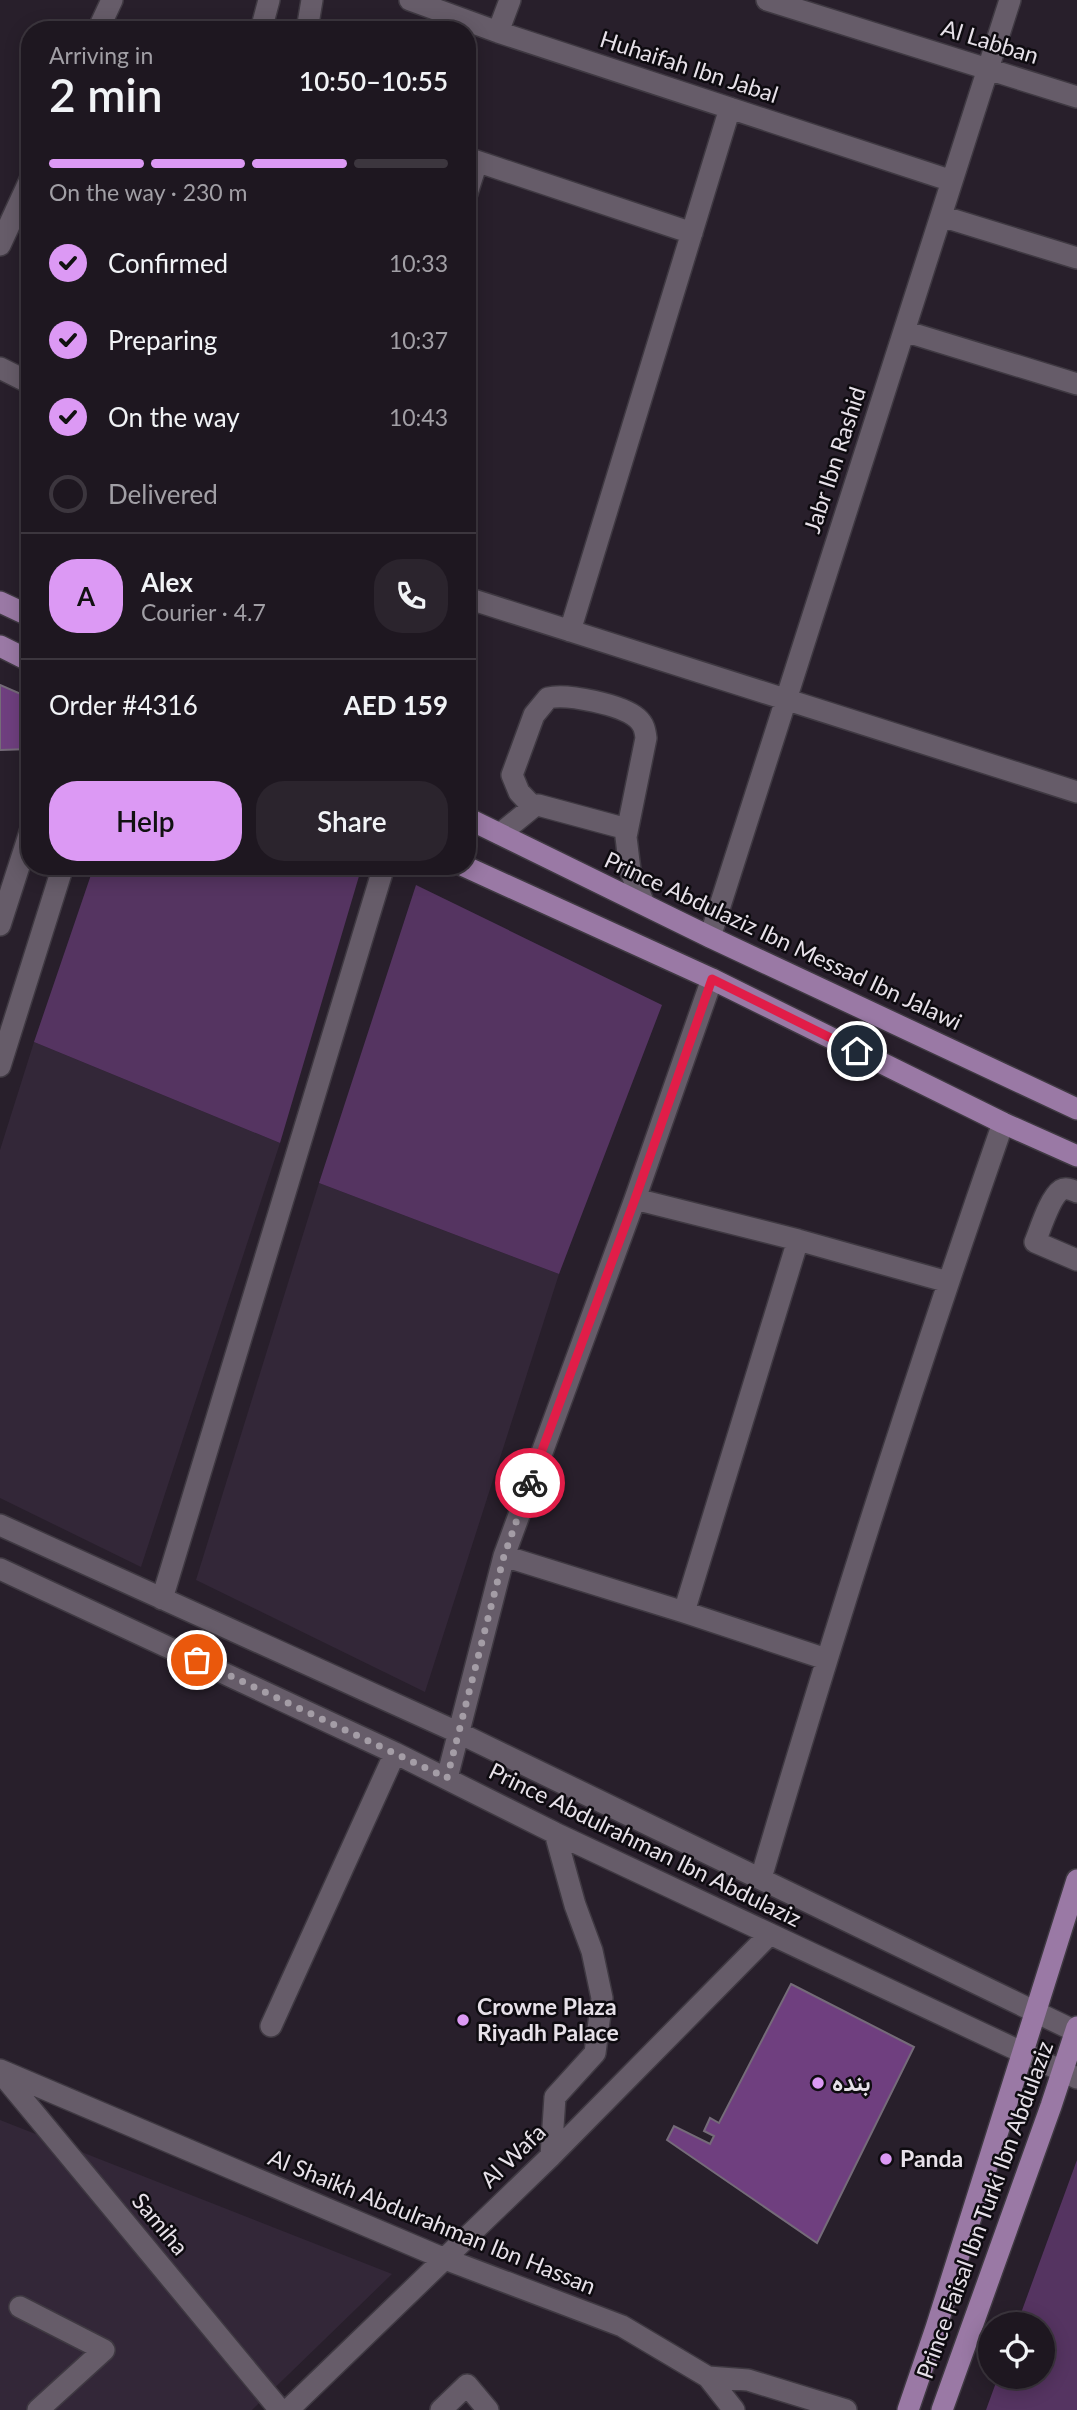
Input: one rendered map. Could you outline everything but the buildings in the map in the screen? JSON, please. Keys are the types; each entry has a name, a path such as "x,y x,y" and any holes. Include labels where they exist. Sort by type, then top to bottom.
{"main road":[{"path":"0,601 21,612"},
{"path":"0,646 21,656"},
{"name":"Prince Abdulaziz Ibn Messad Ibn Jalawi","path":"476,822 710,937 1077,1109"},
{"path":"476,871 712,979 1003,1123 1077,1156"},
{"path":"908,2410 1077,1880"},
{"name":"Prince Faisal Ibn Turki Ibn Abdulaziz","path":"942,2410 1070,2075 1076,2030"}],"street":[{"path":"102,21 112,0"},
{"path":"263,21 269,0"},
{"path":"308,21 312,0"},
{"name":"Huhaifah Ibn Jabal","path":"410,0 468,21"},
{"path":"498,32 510,0"},
{"name":"Al Labban","path":"767,0 1077,97"},
{"name":"Jabr Ibn Rashid","path":"710,937 1010,0"},
{"name":"Huhaifah Ibn Jabal","path":"476,24 952,181"},
{"path":"570,631 730,108"},
{"path":"476,161 692,233"},
{"path":"0,245 21,200"},
{"path":"941,216 1077,258"},
{"path":"904,331 1077,384"},
{"path":"0,368 21,378"},
{"path":"476,601 1077,792"},
{"path":"533,807 519,792 512,775 540,705 548,698 556,696 627,711 644,726 646,737 628,828 626,853 644,904"},
{"path":"500,834 533,807 542,806 628,828"},
{"path":"0,925 9,866 21,847"},
{"path":"0,1066 6,1036 60,875"},
{"path":"162,1599 381,875"},
{"path":"447,1778 504,1556 635,1199 712,979"},
{"path":"761,1878 825,1659 1003,1123"},
{"path":"1077,1192 1061,1190 1054,1198 1035,1241 1077,1260"},
{"path":"635,1199 798,1240 948,1283"},
{"path":"684,1612 798,1240"},
{"name":"Prince Abdulrahman Ibn Abdulaziz","path":"0,1525 457,1732 1076,2030"},
{"path":"504,1556 825,1659"},
{"name":"Prince Abdulrahman Ibn Abdulaziz","path":"0,1569 395,1753 555,1833 1070,2075"},
{"path":"271,2026 395,1753"},
{"path":"551,2156 555,2097 595,2053 602,1998 592,1951 575,1905 555,1833"},
{"name":"Al Wafa","path":"288,2410 551,2156 770,1934"},
{"name":"Al Shaikh Abdulrahman Ibn Hassan","path":"0,2071 445,2259 622,2326 708,2377 748,2380 846,2410"},
{"name":"Samiha","path":"0,2071 280,2410"},
{"path":"20,2307 104,2350 38,2410"},
{"path":"708,2377 734,2410"},
{"path":"441,2410 467,2385 488,2410"}],"shaded area":[{"path":"91,875 359,875 280,1143 34,1042"},
{"path":"416,885 662,1005 559,1274 319,1183"},
{"path":"34,1042 280,1143 141,1567 0,1498 0,1150"},
{"path":"319,1183 559,1274 425,1692 196,1580"},
{"path":"0,2120 392,2274 252,2410 0,2410"},
{"path":"1077,2160 1077,2410 986,2410 994,2389 1055,2389 1055,2312 1021,2312"}],"way so far":[{"path":"197,1660 447,1778 504,1556 530,1483"}],"place":[{"name":"Crowne Plaza Riyadh Palace","path":"463,2020"},
{"name":"بنده","path":"818,2083"},
{"name":"Panda","path":"886,2159"}],"route":[{"path":"530,1483 635,1199 712,979 857,1051"}]}
